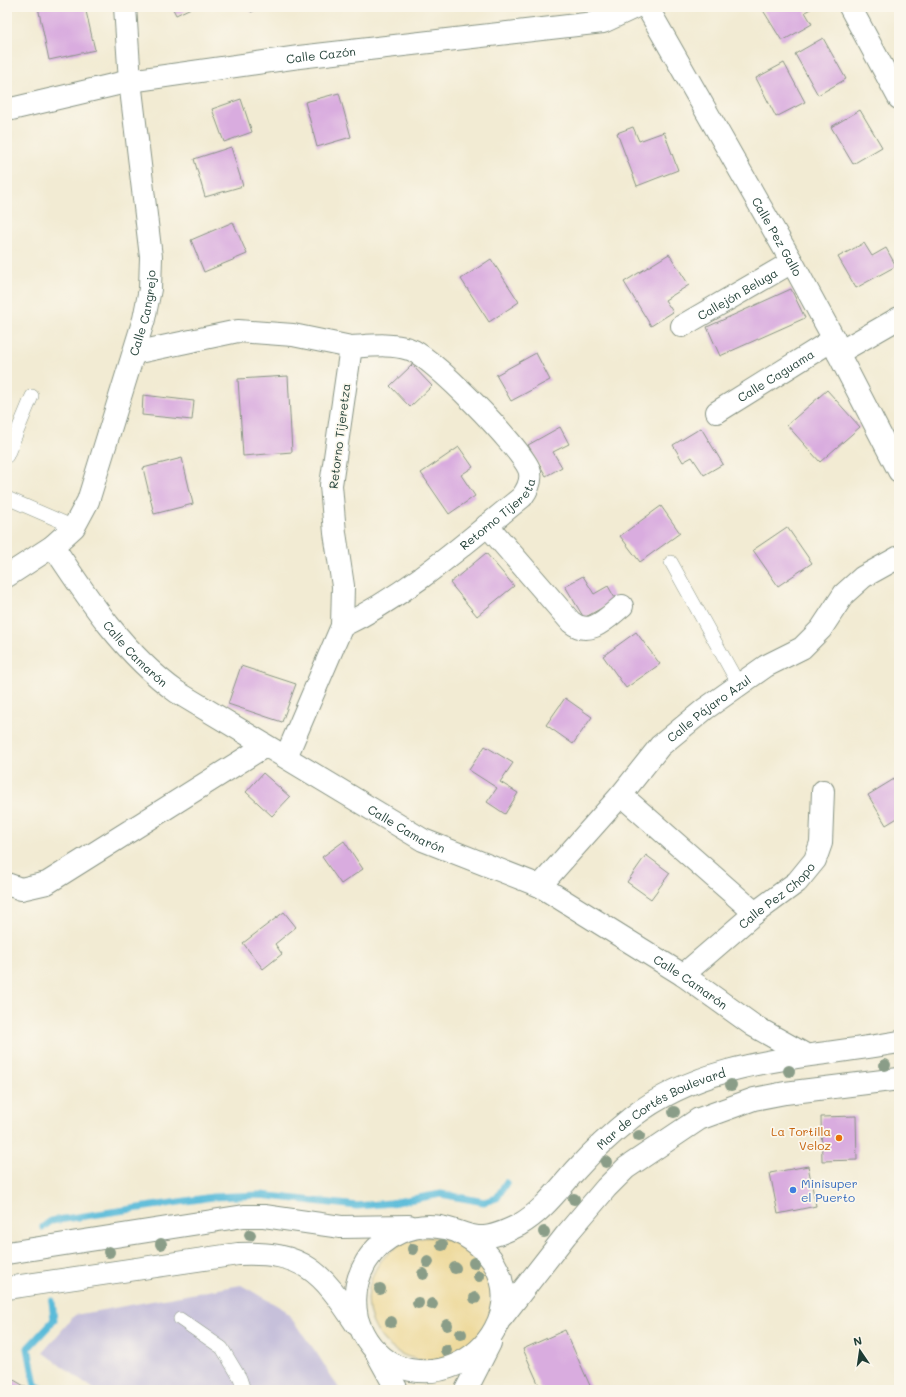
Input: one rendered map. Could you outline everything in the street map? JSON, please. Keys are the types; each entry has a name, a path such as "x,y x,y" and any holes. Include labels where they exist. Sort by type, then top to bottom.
{"street":[{"name":"Calle Cangrejo","path":"7,576 53,546 74,527 88,501 134,353 150,289 151,257 130,81 125,7"},
{"name":"Calle Cazón","path":"7,110 130,81 299,57 603,22 635,7"},
{"name":"Calle Pez Gallo","path":"647,7 792,262 899,471"},
{"path":"850,7 899,98"},
{"name":"Callejón Beluga","path":"682,326 792,262"},
{"name":"Calle Caguama","path":"717,412 836,346 899,318"},
{"path":"134,353 238,330 293,335 351,347"},
{"name":"Retorno Tijereta","path":"342,626 380,607 448,558 522,497 528,489 531,479 529,469 517,451 480,410 434,364 421,354 409,348 390,346 351,347"},
{"name":"Retorno Tijeretza","path":"286,757 342,626 343,586 334,526 331,485 351,347"},
{"path":"487,525 570,622 577,627 589,629 600,624 622,606"},
{"name":"Calle Camarón","path":"53,546 87,597 154,675 177,692 423,840 540,886 683,975 754,1026 806,1055"},
{"name":"Calle Pájaro Azul","path":"540,886 620,795 660,746 705,709 766,666 802,648 821,629 844,594 862,577 899,557"},
{"path":"7,884 21,889 47,883 265,746"},
{"name":"Calle Pez Chopo","path":"683,975 755,913 797,882 815,860 821,843 823,791"},
{"path":"620,795 755,913"},
{"name":"Mar de Cortés Boulevard","path":"458,1232 474,1236 488,1236 502,1233 531,1218 608,1137 658,1098 688,1083 750,1065 806,1055 899,1042"},
{"path":"466,1390 502,1317 566,1235 606,1188 626,1168 699,1119 754,1099 786,1093 899,1079"},
{"path":"7,1253 244,1216 264,1216 341,1227 443,1227 458,1232 477,1243 485,1251 497,1270 503,1291 502,1317"},
{"path":"397,1390 360,1327 355,1304 358,1280 362,1269 375,1250 394,1235 405,1230 428,1226"},
{"path":"7,1288 238,1254 267,1254 301,1262 323,1278 340,1299 370,1344 386,1360 412,1372 441,1373 456,1370 468,1363 490,1343"}],"lane":[{"path":"7,456 32,396"},
{"path":"7,498 74,527"},
{"path":"671,562 739,685"},
{"path":"180,1319 222,1348 240,1378 244,1390"}],"shaded area":[{"path":"241,1285 285,1310 316,1352 340,1390 95,1390 43,1352 75,1315"}],"sand":[{"path":"430,1237 442,1238 454,1242 464,1247 474,1255 482,1265 487,1275 491,1287 491,1311 487,1323 482,1333 474,1343 464,1351 454,1356 442,1360 430,1361 418,1360 406,1356 396,1351 386,1343 378,1333 373,1323 369,1311 368,1299 369,1287 373,1275 378,1265 386,1255 396,1247 406,1242 418,1238"}],"building":[{"path":"38,7 85,7 95,50 49,60"},
{"path":"172,7 193,7 176,15"},
{"path":"249,7 263,7 251,12"},
{"path":"761,7 814,7 805,12 812,24 782,41"},
{"path":"823,38 846,79 818,95 795,54"},
{"path":"784,63 805,102 776,117 756,78"},
{"path":"339,93 351,137 317,147 305,102"},
{"path":"241,99 252,132 224,142 212,109"},
{"path":"860,110 882,147 853,164 831,127"},
{"path":"633,127 639,141 664,132 678,170 637,186 617,133"},
{"path":"231,147 243,186 205,197 194,159"},
{"path":"233,222 247,254 204,272 191,240"},
{"path":"864,243 872,256 886,248 896,266 856,288 838,257"},
{"path":"669,254 689,285 665,300 673,312 651,326 624,282"},
{"path":"491,259 519,302 489,322 461,279"},
{"path":"791,289 805,318 720,356 707,327"},
{"path":"536,353 550,380 511,401 496,375"},
{"path":"412,365 432,386 410,407 390,386"},
{"path":"288,376 292,452 243,456 238,379"},
{"path":"827,390 860,427 820,462 787,425"},
{"path":"143,395 194,401 192,420 142,415"},
{"path":"560,427 569,444 553,452 562,467 546,476 528,445"},
{"path":"701,428 723,464 704,475 692,457 683,462 673,445"},
{"path":"459,447 473,467 461,475 475,496 449,514 421,473"},
{"path":"182,458 193,504 154,514 143,468"},
{"path":"661,506 680,533 640,562 620,536"},
{"path":"787,527 812,563 778,586 753,550"},
{"path":"486,553 514,586 477,616 450,583"},
{"path":"583,576 594,594 608,586 616,600 584,618 565,586"},
{"path":"636,632 660,664 626,688 603,656"},
{"path":"241,666 296,684 282,722 228,704"},
{"path":"565,698 592,717 573,744 546,725"},
{"path":"485,746 513,763 500,782 518,793 505,814 487,802 497,788 469,770"},
{"path":"263,773 290,797 272,816 246,792"},
{"path":"899,776 899,817 886,825 868,795"},
{"path":"344,841 363,869 341,884 322,857"},
{"path":"646,855 670,873 651,899 627,882"},
{"path":"284,912 296,927 275,944 282,954 263,969 243,943"},
{"name":"La Tortilla Veloz","path":"856,1116 857,1160 822,1161 821,1117"},
{"name":"Minisuper el Puerto","path":"808,1166 816,1206 778,1214 770,1173"},
{"path":"565,1330 592,1390 541,1390 523,1349"},
{"path":"7,1376 31,1390 7,1390"}],"waterway":[{"path":"43,1227 51,1221 213,1197 261,1195 357,1206 391,1203 441,1194 484,1202 497,1198 506,1183"},
{"path":"44,1390 35,1385 28,1348 54,1320 52,1301"}],"place":[{"name":"La Tortilla Veloz","path":"839,1138"},
{"name":"Minisuper el Puerto","path":"793,1190"}]}
